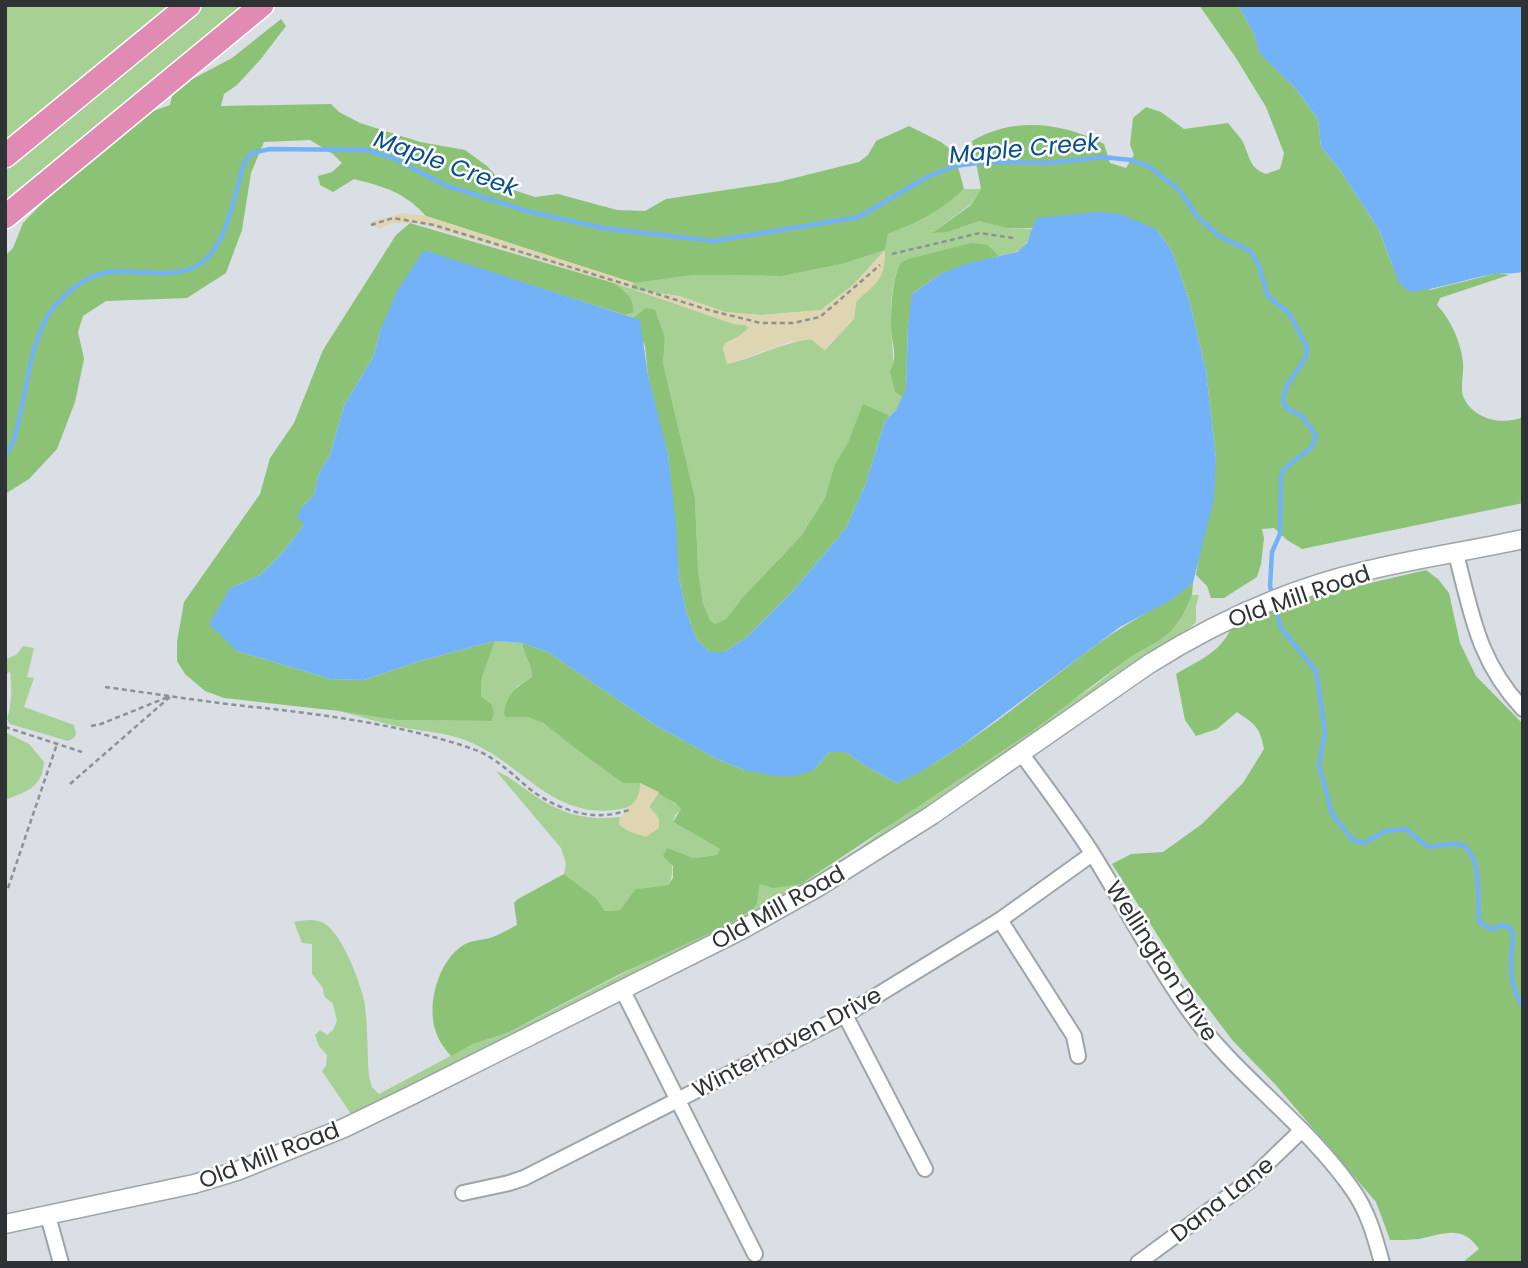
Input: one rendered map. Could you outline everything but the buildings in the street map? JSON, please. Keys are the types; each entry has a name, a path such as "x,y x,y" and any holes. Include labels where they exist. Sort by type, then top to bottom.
{"highway":[{"path":"5,156 189,5"},
{"path":"5,217 262,5"}],"street":[{"name":"Old Mill Road","path":"5,1224 194,1184 283,1154 410,1096 743,929 818,887 932,815 1149,664 1240,612 1365,571 1523,539"},
{"path":"1456,554 1482,647 1493,672 1523,709"},
{"name":"Wellington Drive","path":"1021,753 1093,854 1190,1012 1229,1058 1303,1130 1352,1189 1365,1211 1382,1263"},
{"name":"Winterhaven Drive","path":"463,1193 524,1178 845,1015 1000,920 1093,854"},
{"path":"1000,920 1074,1037 1078,1056"},
{"path":"622,989 755,1254"},
{"path":"845,1015 925,1169"},
{"name":"Dana Lane","path":"1139,1263 1248,1182 1303,1130"},
{"path":"48,1216 61,1263"}],"path":[{"path":"371,225 393,218 434,225 712,311 761,323 793,323 820,317 880,265"},
{"path":"892,254 980,233 1014,238"},
{"path":"105,687 320,714 452,742 487,756 515,775 527,787 570,810 604,815 629,810"},
{"path":"91,726 171,696"},
{"path":"70,784 171,696"},
{"path":"5,727 82,752"},
{"path":"8,888 57,744"}],"green space":[{"path":"5,5 172,5 5,143"},
{"path":"202,5 248,5 5,206 5,168"},
{"path":"1199,5 1238,5 1254,34 1260,53 1295,88 1318,119 1321,147 1340,170 1379,230 1392,265 1430,290 1498,273 1509,275 1440,298 1437,305 1458,339 1463,363 1462,392 1467,404 1480,415 1497,420 1523,417 1523,503 1302,549 1274,528 1262,529 1264,538 1257,577 1224,598 1211,598 1207,586 1196,575 1216,458 1206,371 1190,303 1172,251 1156,229 1006,228 979,221 948,232 932,233 971,205 981,189 972,141 988,133 1021,125 1055,127 1088,137 1104,144 1110,163 1126,168 1134,155 1130,145 1133,118 1146,107 1161,112 1184,129 1228,123 1243,142 1256,169 1266,174 1280,169 1284,153 1266,107"},
{"path":"281,19 286,26 260,60 237,85 224,94 221,106 331,104 339,112 360,123 420,142 465,150 487,166 507,188 535,197 558,194 617,210 645,211 666,199 778,182 859,162 868,155 876,141 909,126 941,142 954,152 964,189 928,216 888,234 885,250 842,264 782,276 694,275 634,283 426,216 402,196 375,185 354,179 333,192 320,185 318,176 332,172 342,163 333,154 310,140 264,142 251,173 242,230 226,273 187,298 106,301 83,316 78,332 84,359 75,402 57,449 29,479 5,494 5,256 13,248 23,223 58,187 150,112 170,105 172,96 183,84 232,58"},
{"path":"964,189 981,189 971,204 933,232 948,232 979,221 1006,228 1033,229 1027,241 1017,251 999,256 988,245 933,254 900,263 892,294 891,327 895,392 903,397 890,416 863,405 848,442 834,466 825,498 801,536 743,597 726,619 715,624 703,605 698,569 695,498 663,363 665,338 645,308 633,318 625,315 633,313 614,283 630,288 634,283 694,275 782,276 842,264 885,250 888,234 928,216","holes":["884,251 856,302 854,319 825,350 811,339 727,364 723,348 725,343 749,328 746,325 734,324 636,290 679,296 725,312 761,315 821,310 854,284"]},
{"path":"410,223 614,283 631,299 633,313 625,315 424,251 380,331 374,355 344,406 330,455 319,473 314,495 303,506 304,525 260,575 230,588 237,651 330,679 364,680 420,661 495,641 482,677 481,696 491,704 494,713 491,721 395,720 224,698 205,691 185,674 177,661 177,642 184,602 260,494 270,458 294,423 323,350 396,235"},
{"path":"971,243 988,245 999,256 940,274 913,293 908,326 906,389 903,397 895,392 890,371 894,355 892,302 900,263"},
{"path":"645,308 655,310 665,338 663,363 695,498 698,569 703,604 710,620 715,624 726,619 743,597 801,536 825,498 834,466 848,442 863,404 890,416 885,421 866,483 846,528 793,591 747,637 724,652 710,652 697,640 687,614 679,578 668,454 648,375 645,346 633,318"},
{"path":"1426,570 1438,579 1449,593 1460,643 1476,676 1523,724 1523,1263 1462,1263 1479,1249 1473,1241 1459,1234 1444,1233 1419,1239 1390,1240 1376,1202 1274,1083 1233,1041 1185,978 1112,864 1131,854 1163,852 1202,824 1243,783 1264,749 1256,727 1237,712 1217,729 1196,736 1185,720 1176,674 1217,648 1233,624 1319,595"},
{"path":"1193,583 1192,595 1183,615 1171,631 1157,642 1132,656 1032,731 801,884 773,888 760,884 757,904 753,909 727,925 620,974 507,1033 473,1044 451,1056 442,1044 433,1019 434,995 441,972 462,946 493,937 517,925 514,903 518,899 564,874 596,898 605,911 620,910 636,889 668,885 673,878 673,866 663,856 667,848 694,858 717,855 720,849 673,822 681,809 675,803 640,783 623,783 544,723 527,717 506,717 505,706 510,696 532,677 522,643 548,652 655,725 717,759 744,770 814,770 829,752 846,752 897,783 976,736 1099,643"},
{"path":"1192,595 1199,595 1196,622 1181,636 885,836 762,910 357,1114 351,1114 322,1071 326,1066 327,1055 319,1046 315,1035 320,1030 327,1035 337,1021 333,1004 324,996 323,988 312,974 312,944 302,943 294,922 314,920 325,924 338,938 349,959 364,1000 369,1076 372,1087 379,1094 473,1044 507,1033 537,1018 757,904 760,884 801,884 861,847 899,818 1094,686 1132,656 1157,642 1183,615"},
{"path":"495,641 522,643 532,677 516,687 527,717 545,723 623,782 640,783 640,793 634,803 621,809 596,810 574,806 536,786 481,747 459,738 339,711 395,720 490,721 491,704 481,696 482,677"},
{"path":"23,646 34,648 27,677 34,678 24,707 74,725 74,738 68,741 10,724 7,719 11,684 10,672 5,674 5,658 16,655"},
{"path":"5,732 29,744 44,762 37,783 5,800"},
{"path":"496,771 561,810 594,818 620,817 619,825 649,807 659,792 682,809 675,815 673,822 720,849 717,855 694,858 667,848 672,871 668,885 637,889 620,910 605,911 596,898 564,874 566,864 561,848"}],"sand":[{"path":"403,213 426,216 634,283 631,289 417,223 392,223 379,229 371,222"},
{"path":"885,250 883,268 878,280 856,302 854,319 824,350 811,339 790,342 727,364 723,348 725,343 749,328 746,325 734,324 632,289 679,296 725,312 761,315 821,310 854,284"},
{"path":"640,783 659,792 649,806 659,818 659,828 646,837 619,825 624,813 638,797"}],"water":[{"path":"1238,5 1523,5 1523,272 1494,274 1410,292 1399,283 1379,230 1340,170 1321,147 1318,119 1295,88 1259,53 1254,34"},
{"path":"1098,212 1121,214 1156,229 1172,251 1190,303 1206,371 1216,458 1214,499 1193,583 1171,600 1120,627 960,747 897,783 846,752 829,752 814,770 795,776 774,776 744,770 717,759 655,725 548,652 522,643 495,641 420,661 364,680 330,679 237,651 209,624 230,588 260,575 304,525 297,517 314,495 319,473 330,455 344,406 374,355 380,331 397,291 424,250 640,320 648,375 668,454 679,578 687,614 697,640 710,652 724,652 747,637 793,591 846,528 866,483 885,421 896,410 906,389 912,294 940,274 965,264 1017,252 1027,243 1036,218"}],"waterway":[{"name":"Maple Creek","path":"5,454 15,436 40,331 53,308 74,288 100,274 171,273 197,266 208,257 221,237 244,163 252,153 270,149 366,150 393,158 445,185 527,211 603,228 714,241 859,217 927,177 955,166 985,162 1049,163 1102,157 1132,160 1150,167 1179,190 1198,217 1219,236 1250,251 1258,263 1268,296 1289,313 1307,347 1306,357 1286,387 1283,402 1287,408 1302,416 1316,435 1312,447 1284,469 1281,477 1280,534 1272,552 1272,596"},
{"name":"Maple Creek","path":"1275,605 1281,628 1316,671 1325,732 1319,765 1332,814 1353,840 1364,843 1385,831 1406,829 1428,847 1454,844 1468,849 1473,857 1478,879 1479,922 1491,929 1504,925 1511,929 1513,934 1512,980 1523,1007"}]}
